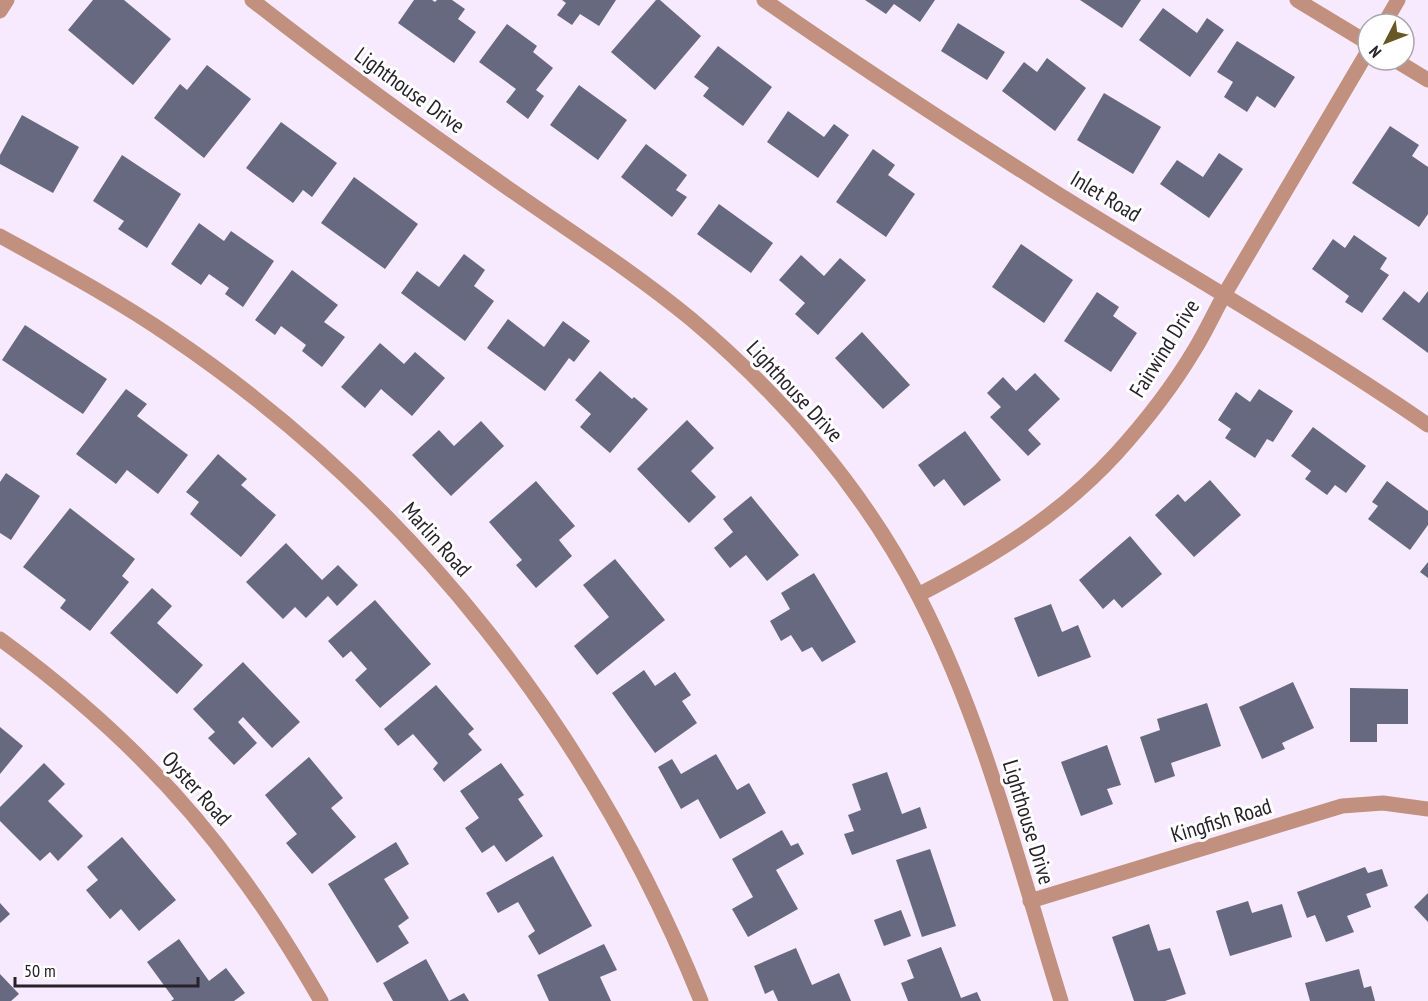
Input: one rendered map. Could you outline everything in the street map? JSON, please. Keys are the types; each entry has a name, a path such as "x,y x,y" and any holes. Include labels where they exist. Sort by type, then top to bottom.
{"street":[{"path":"0,11 7,0"},
{"name":"Lighthouse Drive","path":"252,0 449,147 688,317 743,366 793,418 840,474 881,533 918,595 950,660 976,728 1061,1001"},
{"name":"Inlet Road","path":"764,0 835,50 1056,192 1371,386 1428,425"},
{"path":"1297,0 1356,36"},
{"name":"Fairwind Drive","path":"918,595 976,565 1014,541 1067,501 1115,455 1158,404 1196,349 1224,294 1356,71"},
{"path":"1415,72 1428,80"},
{"name":"Marlin Road","path":"0,236 94,288 171,336 244,389 330,462 379,509 441,575 499,645 552,718 595,785 639,864 678,945 701,1001"},
{"name":"Oyster Road","path":"0,639 45,672 97,717 161,780 237,870 282,935 321,1001"},
{"name":"Kingfish Road","path":"1030,901 1342,806 1383,803 1428,810"}],"building":[{"path":"93,0 124,0 171,39 133,85 68,30"},
{"path":"414,0 435,2 452,0 465,9 458,19 476,32 454,63 398,23"},
{"path":"562,0 616,0 599,26 580,14 572,25 557,15 566,3"},
{"path":"656,0 660,0 701,36 655,90 611,52"},
{"path":"865,0 935,0 920,22 894,4 886,14"},
{"path":"1080,0 1141,0 1122,28"},
{"path":"1163,8 1197,33 1207,18 1224,30 1190,77 1139,40"},
{"path":"958,23 1005,52 987,80 941,51"},
{"path":"507,24 537,46 533,52 553,68 536,90 544,96 528,119 506,102 516,89 479,62"},
{"path":"1237,41 1295,77 1275,108 1257,96 1247,112 1224,97 1233,82 1217,72"},
{"path":"718,46 772,87 743,126 703,96 709,88 694,77"},
{"path":"1047,58 1086,88 1055,131 1002,91 1024,62 1037,72"},
{"path":"207,65 251,99 204,158 154,118 180,84 187,90"},
{"path":"579,85 627,120 598,160 550,125"},
{"path":"1104,93 1161,127 1133,174 1077,140"},
{"path":"788,111 824,137 834,124 849,135 818,178 767,142"},
{"path":"22,115 79,147 53,193 0,164 0,155"},
{"path":"281,122 337,163 312,197 303,190 293,203 246,168"},
{"path":"1390,126 1419,145 1412,156 1428,167 1428,214 1419,227 1352,183"},
{"path":"646,144 687,175 676,190 687,197 672,217 621,177"},
{"path":"873,149 895,165 888,175 915,194 886,237 836,202"},
{"path":"1219,153 1243,169 1209,218 1160,184 1177,160 1203,177"},
{"path":"122,155 181,194 147,248 118,229 124,221 93,201"},
{"path":"354,177 418,224 385,269 321,223"},
{"path":"719,204 773,243 751,273 697,234"},
{"path":"199,223 224,241 231,231 274,261 243,307 225,294 229,288 209,274 201,285 171,264"},
{"path":"1354,235 1387,258 1380,269 1389,275 1362,313 1345,302 1349,296 1312,269 1333,239 1345,248"},
{"path":"1021,244 1073,280 1044,323 992,287"},
{"path":"464,254 485,270 474,286 494,301 465,341 401,293 417,271 439,287"},
{"path":"801,255 824,276 840,258 866,280 818,335 795,314 805,303 779,280"},
{"path":"292,270 338,305 324,322 345,337 322,367 302,351 306,345 281,326 275,335 255,320"},
{"path":"1404,291 1419,303 1428,291 1428,353 1382,319"},
{"path":"1097,292 1119,307 1113,316 1137,333 1111,372 1064,341"},
{"path":"508,319 544,347 563,321 590,341 574,362 569,358 545,391 487,348"},
{"path":"25,325 107,379 83,414 2,360"},
{"path":"862,332 910,385 883,409 835,358"},
{"path":"380,343 404,364 415,352 445,378 412,416 381,389 365,408 341,387"},
{"path":"600,371 632,399 634,397 648,409 610,453 580,427 591,414 575,400"},
{"path":"1035,373 1060,399 1028,430 1041,444 1028,456 990,417 1001,407 987,393 1003,377 1016,391"},
{"path":"126,389 147,404 137,416 188,455 158,494 127,470 116,484 76,454"},
{"path":"1259,389 1293,411 1273,442 1267,439 1255,458 1225,438 1231,429 1218,420 1236,392 1250,402"},
{"path":"687,420 714,448 691,471 716,497 689,523 637,469"},
{"path":"481,421 504,446 451,496 412,455 439,430 454,446"},
{"path":"1313,427 1366,466 1346,493 1335,485 1327,495 1305,479 1311,471 1291,456"},
{"path":"965,431 1001,480 964,506 944,479 934,487 918,465"},
{"path":"218,454 247,479 241,485 276,515 241,557 190,514 199,502 186,492"},
{"path":"6,473 40,496 11,540 0,533 0,482"},
{"path":"1210,480 1241,515 1194,557 1155,515 1178,494 1185,502"},
{"path":"536,481 575,526 559,540 572,556 536,588 516,565 522,560 489,522"},
{"path":"1387,481 1428,511 1428,525 1410,550 1368,519 1378,506 1372,502"},
{"path":"751,496 799,555 767,581 746,555 730,568 714,548 733,532 723,519"},
{"path":"70,508 135,559 122,576 129,582 90,631 60,608 66,600 23,567"},
{"path":"1130,536 1162,574 1122,608 1114,599 1103,609 1079,580"},
{"path":"286,543 322,580 338,565 358,585 337,606 328,596 306,618 295,607 283,619 246,582"},
{"path":"615,559 665,620 597,675 574,646 609,617 583,585"},
{"path":"1428,562 1428,578 1420,572"},
{"path":"814,573 856,642 822,662 812,647 802,652 791,635 781,641 770,621 790,609 781,593"},
{"path":"152,588 172,606 157,623 203,665 177,694 110,633"},
{"path":"375,600 431,664 380,708 355,680 367,669 351,651 343,658 328,641"},
{"path":"1051,604 1062,632 1078,625 1091,657 1038,677 1014,618"},
{"path":"243,662 300,722 272,748 243,717 238,722 257,743 234,765 208,738 215,732 193,709"},
{"path":"644,670 655,686 675,672 691,695 682,701 697,723 655,753 612,693"},
{"path":"1293,682 1314,728 1282,743 1285,749 1262,759 1239,707"},
{"path":"436,685 474,729 468,734 482,750 444,782 433,769 438,763 413,734 398,746 384,729"},
{"path":"1350,688 1408,689 1408,724 1377,724 1377,742 1350,742"},
{"path":"1207,703 1221,746 1171,763 1175,776 1155,783 1140,737 1160,730 1157,719"},
{"path":"0,727 23,746 0,774"},
{"path":"1107,745 1121,785 1107,789 1113,804 1081,816 1061,762"},
{"path":"716,754 737,790 749,783 766,813 720,839 698,799 681,809 658,767 672,759 681,774"},
{"path":"309,757 343,798 331,808 356,837 312,874 286,843 297,834 265,795"},
{"path":"44,763 65,784 48,801 83,836 58,861 50,852 40,861 0,821 0,807"},
{"path":"501,763 524,795 518,799 543,836 506,862 494,845 482,853 465,828 479,818 460,791"},
{"path":"887,772 902,814 920,807 927,828 852,855 844,834 854,831 848,815 861,810 852,784"},
{"path":"782,830 791,846 798,843 804,854 776,870 798,909 748,937 732,909 753,897 732,859"},
{"path":"122,837 176,900 139,931 121,909 110,919 86,890 98,880 87,867"},
{"path":"396,842 409,864 384,879 409,918 398,926 409,943 377,963 328,884"},
{"path":"930,849 956,926 922,937 896,860"},
{"path":"553,856 592,926 539,955 528,936 535,931 518,902 498,913 486,893"},
{"path":"1365,867 1368,873 1382,869 1388,886 1366,894 1371,907 1347,916 1354,932 1326,942 1315,915 1307,918 1297,892"},
{"path":"1428,893 1428,922 1414,907"},
{"path":"1248,901 1252,913 1282,904 1292,937 1230,956 1216,911"},
{"path":"0,903 10,914 0,923"},
{"path":"901,910 911,936 884,946 874,920"},
{"path":"1149,924 1158,951 1170,948 1186,994 1165,1001 1134,1001 1112,937"},
{"path":"179,939 209,981 226,968 245,993 234,1001 171,1001 174,999 147,962"},
{"path":"604,944 617,970 600,977 611,1001 549,1001 537,975"},
{"path":"941,947 961,998 977,992 981,1001 908,1001 901,983 914,978 907,960"},
{"path":"796,948 812,985 839,973 851,1001 778,1001 773,990 765,994 754,966"},
{"path":"426,959 449,1001 393,1001 383,983"},
{"path":"1359,969 1364,988 1371,986 1375,1001 1310,1001 1305,983"},
{"path":"0,974 19,994 11,1001 0,1001"},
{"path":"464,993 469,1001 449,1001"}]}
